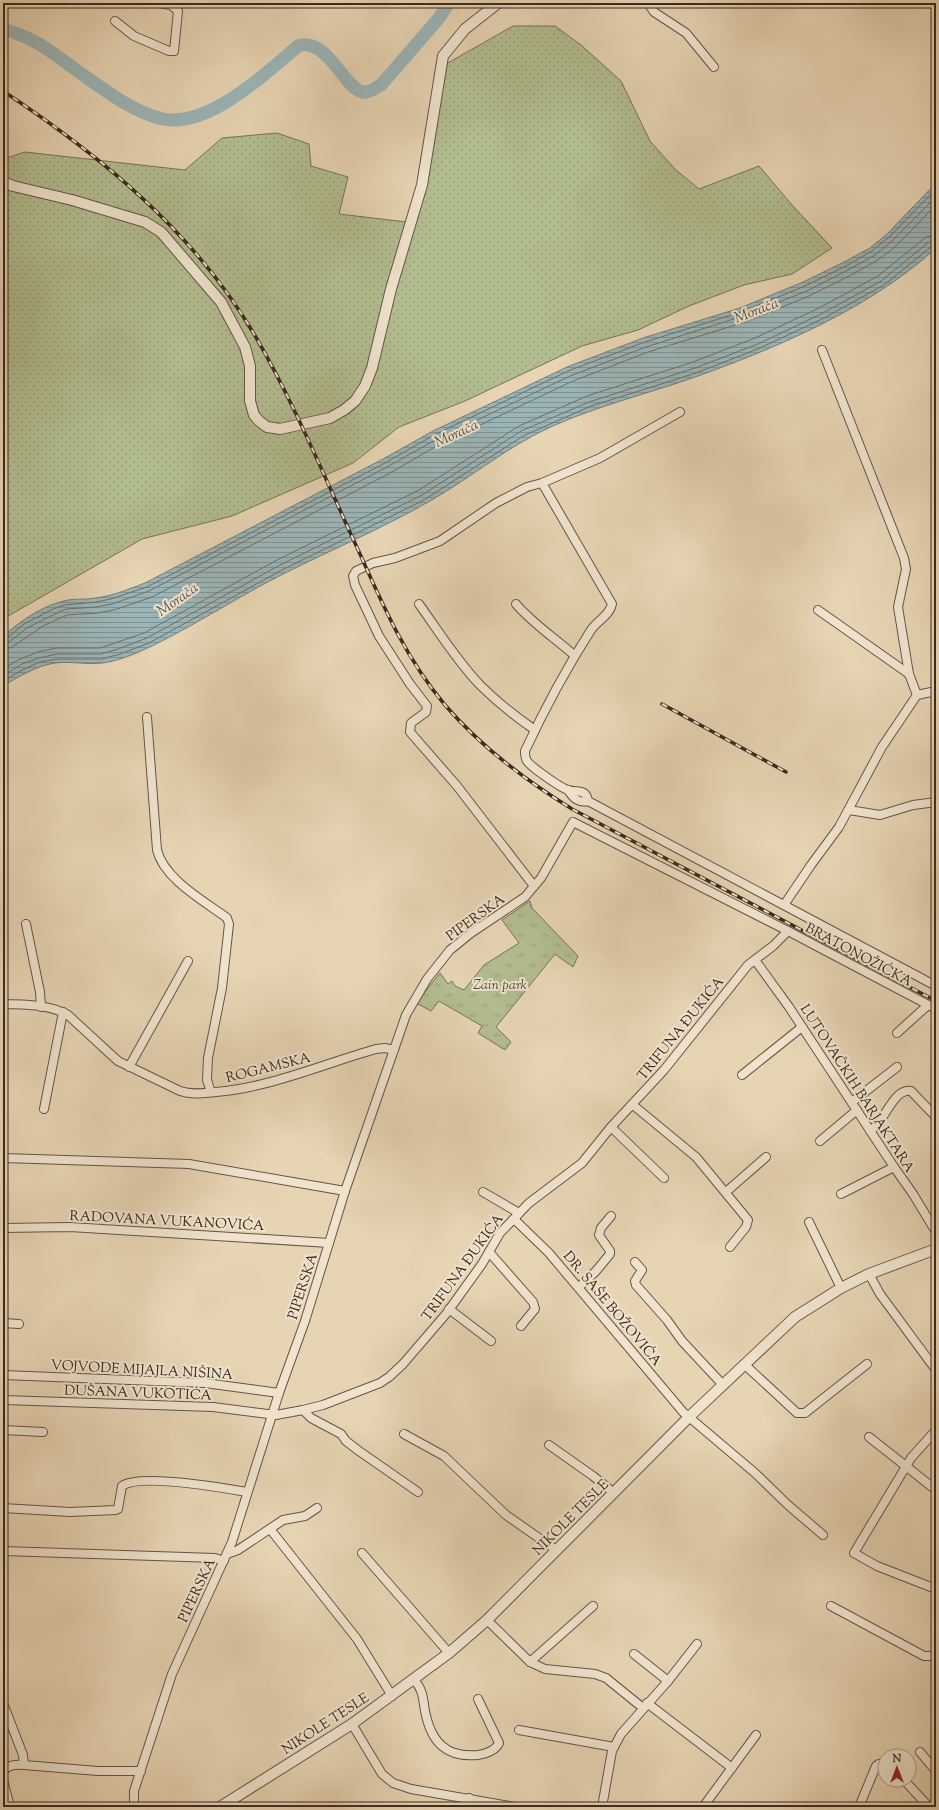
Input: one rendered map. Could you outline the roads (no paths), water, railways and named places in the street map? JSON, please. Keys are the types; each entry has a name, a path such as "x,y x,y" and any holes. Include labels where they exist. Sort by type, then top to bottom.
{"street":[{"path":"115,21 134,36 169,51 174,51 178,11 171,5 158,3"},
{"path":"3,182 13,186 72,200 145,222 161,232 221,302 245,347 250,366 250,401 254,414 259,421 267,427 280,429 330,418 344,410 355,401 365,386 372,368 391,289 422,186 443,56 465,29 498,3"},
{"path":"648,3 654,12 686,33 714,67"},
{"path":"822,350 904,558 906,569 898,607 909,674 917,695"},
{"path":"534,886 457,786 410,732 411,723 426,712 427,706 410,684 379,636 355,585 353,576 356,571 373,563 394,558 440,541 496,503 526,487 542,483 600,458 680,412"},
{"path":"542,483 612,604 610,610 593,627 574,655 535,730 525,752 525,758 534,768 568,790 581,791 586,795 588,801 936,986"},
{"path":"419,604 461,663 480,686 515,716 535,730"},
{"path":"516,604 528,619 558,640 574,655"},
{"path":"818,610 909,674"},
{"path":"784,905 839,827 882,747 917,695 936,690"},
{"path":"147,717 157,850 160,859 176,879 227,918 229,924 222,988 208,1058 207,1080 211,1092"},
{"path":"849,810 880,815 923,803 936,802"},
{"name":"PIPERSKA","path":"134,1807 134,1790 172,1674 226,1558 279,1393 305,1321 345,1191 406,1015 427,979 440,962 462,939 525,897 541,878 575,820 788,932"},
{"path":"26,924 40,992 41,1007"},
{"name":"BRATONOŽIĆKA","path":"755,960 788,932 936,1009"},
{"name":"LUTOVAČKIH BARJAKTARA","path":"755,960 852,1102 913,1194 936,1232"},
{"name":"TRIFUNA ĐUKIĆA","path":"272,1415 324,1405 380,1383 403,1364 450,1309 482,1264 500,1233 529,1203 582,1163 611,1127 664,1070 748,965 755,960"},
{"path":"129,1067 188,961"},
{"name":"ROGAMSKA","path":"3,1004 41,1007 63,1012 118,1061 185,1092 211,1092 264,1084 376,1049 382,1048 394,1050"},
{"path":"897,1033 928,1005"},
{"path":"44,1109 63,1012"},
{"path":"742,1074 802,1027"},
{"path":"852,1102 897,1066"},
{"path":"870,1131 885,1115 898,1094 905,1091 911,1091 936,1117"},
{"path":"633,1105 696,1157 748,1220 746,1227 730,1247"},
{"path":"820,1141 857,1110"},
{"path":"611,1127 664,1178"},
{"path":"726,1192 766,1157"},
{"path":"3,1158 189,1164 345,1191"},
{"path":"841,1194 894,1167"},
{"name":"DR. SAŠE BOŽOVIĆA","path":"483,1192 516,1216 579,1287 658,1383 689,1417 755,1473 788,1505 823,1535"},
{"path":"579,1287 596,1271 610,1254 610,1251 599,1235 601,1228 610,1216"},
{"path":"809,1222 841,1288"},
{"name":"RADOVANA VUKANOVIĆA","path":"3,1228 70,1227 329,1243"},
{"name":"NIKOLE TESLE","path":"220,1807 352,1724 449,1653 487,1620 689,1417 795,1317 841,1288 869,1274 936,1248"},
{"path":"489,1252 533,1302 535,1309 521,1326"},
{"path":"635,1262 642,1270 635,1280 636,1285 667,1320 682,1341 723,1385"},
{"path":"869,1274 880,1294 936,1370"},
{"path":"450,1309 491,1341"},
{"path":"3,1323 19,1324"},
{"path":"744,1364 798,1413 801,1414 805,1413 867,1364"},
{"name":"VOJVODE MIJAJLA NIŠINA","path":"3,1375 205,1383 279,1393"},
{"name":"DUŠANA VUKOTIĆA","path":"3,1400 213,1407 272,1415"},
{"path":"303,1410 306,1415 341,1434 346,1441 359,1451 418,1492"},
{"path":"3,1430 44,1432"},
{"path":"936,1430 911,1458 854,1553 890,1571 936,1589"},
{"path":"404,1434 444,1456 506,1515 556,1550"},
{"path":"869,1437 936,1490"},
{"path":"549,1445 593,1476 614,1493"},
{"path":"3,1508 70,1512 116,1510 118,1509 122,1486 129,1482 164,1481 247,1492"},
{"path":"3,1551 226,1558 283,1520 306,1516 317,1508"},
{"path":"270,1529 357,1638 392,1696"},
{"path":"362,1553 449,1653"},
{"path":"530,1662 592,1606"},
{"path":"831,1606 924,1656 936,1656"},
{"path":"487,1620 530,1662 545,1669 595,1674 606,1678 732,1768"},
{"path":"602,1807 614,1747 621,1734 668,1681 697,1644"},
{"path":"634,1654 668,1681"},
{"path":"414,1680 422,1691 426,1713 434,1738 450,1752 458,1755 481,1754 495,1748 499,1743 478,1699"},
{"path":"3,1703 23,1755 24,1765"},
{"path":"352,1724 381,1772 389,1781 411,1789 515,1807"},
{"path":"519,1730 614,1747"},
{"path":"703,1807 756,1735"},
{"path":"920,1752 936,1770"},
{"path":"3,1772 8,1767 17,1764 98,1771 141,1771"},
{"path":"859,1807 877,1765"},
{"path":"3,1780 10,1807"},
{"path":"911,1788 929,1807"},
{"path":"467,1807 469,1798"}],"water":[{"name":"Morača","path":"936,183 936,248 911,269 854,307 792,338 729,365 590,411 538,433 506,452 446,492 412,511 268,582 185,629 146,649 128,656 102,663 48,664 28,672 3,686 3,636 39,610 68,600 91,599 108,596 145,583 383,459 433,431 567,367 643,338 740,308 803,282 870,248 887,234"}],"waterway":[{"path":"3,29 24,36 43,46 108,93 141,112 163,119 181,120 199,115 236,96 298,46 308,45 318,49 326,55 356,89 363,92 370,91 381,85 439,18 449,3"}],"railway":[{"path":"3,91 75,142 143,199 174,229 203,262 230,297 254,334 283,388 310,443 397,633 431,688 473,735 504,762 572,809 936,1001"},
{"path":"662,704 786,772"}],"park label":[{"name":"Zain park","path":"500,984"}]}
